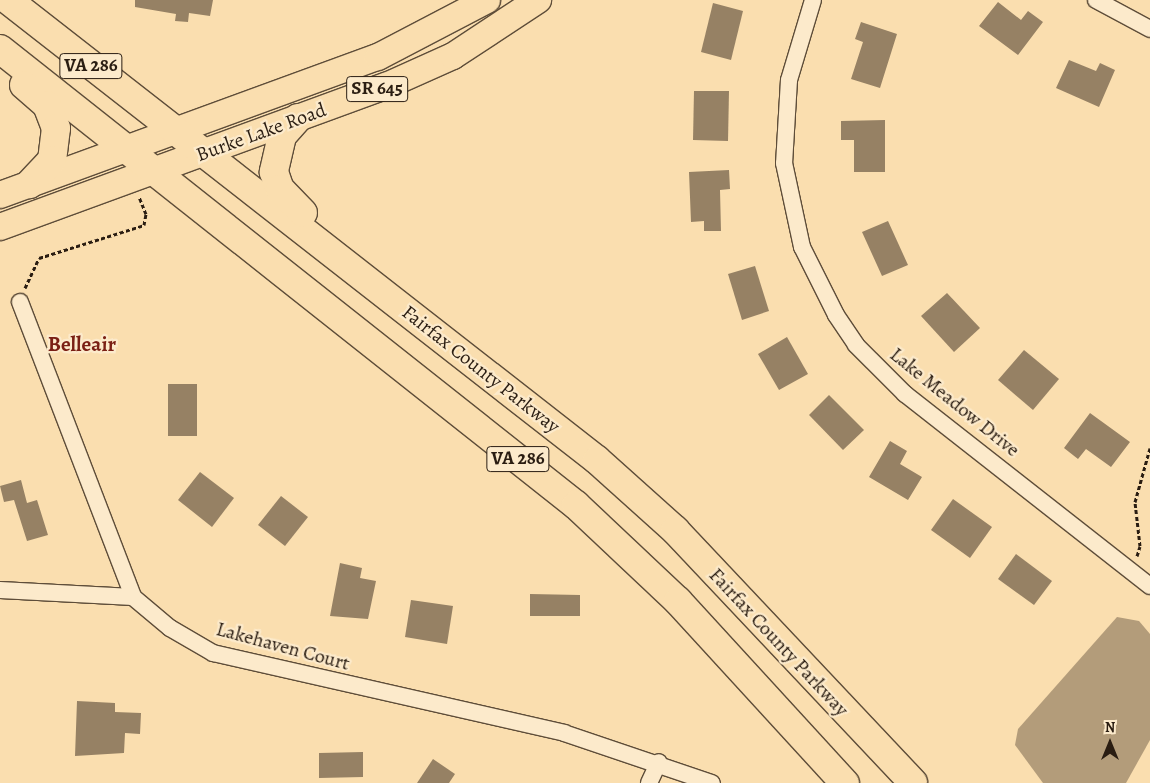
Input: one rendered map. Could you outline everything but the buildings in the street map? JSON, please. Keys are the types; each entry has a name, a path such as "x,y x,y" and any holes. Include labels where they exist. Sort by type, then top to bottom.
{"highway":[{"name":"Fairfax County Parkway","path":"8,0 371,281 648,504 913,783"},
{"name":"VA 286","path":"0,49 130,148 624,548 846,783"},
{"path":"0,61 53,116 56,143 52,160 30,184"},
{"path":"298,118 282,136 275,153 274,172 280,189 371,281"}],"main road":[{"name":"Burke Lake Road","path":"0,195 378,57 487,0"},
{"name":"Burke Lake Road","path":"0,228 298,118 453,56 538,0"}],"street":[{"name":"Lake Meadow Drive","path":"812,0 789,80 784,135 794,221 818,284 856,344 882,374 1150,586"},
{"path":"1096,0 1150,29"},
{"name":"Lakehaven Court","path":"20,302 133,597 170,628 213,653 564,732 659,762 712,783"},
{"path":"0,590 133,597"},
{"path":"649,783 659,762"}],"path":[{"path":"20,302 39,258 144,224 146,214 138,196"},
{"path":"1129,569 1140,552 1135,502 1150,448"}],"shaded area":[{"path":"1117,617 1139,621 1150,634 1150,740 1126,783 1043,783 1015,745 1018,729"}],"district":[{"name":"Belleair","path":"82,344"}]}
